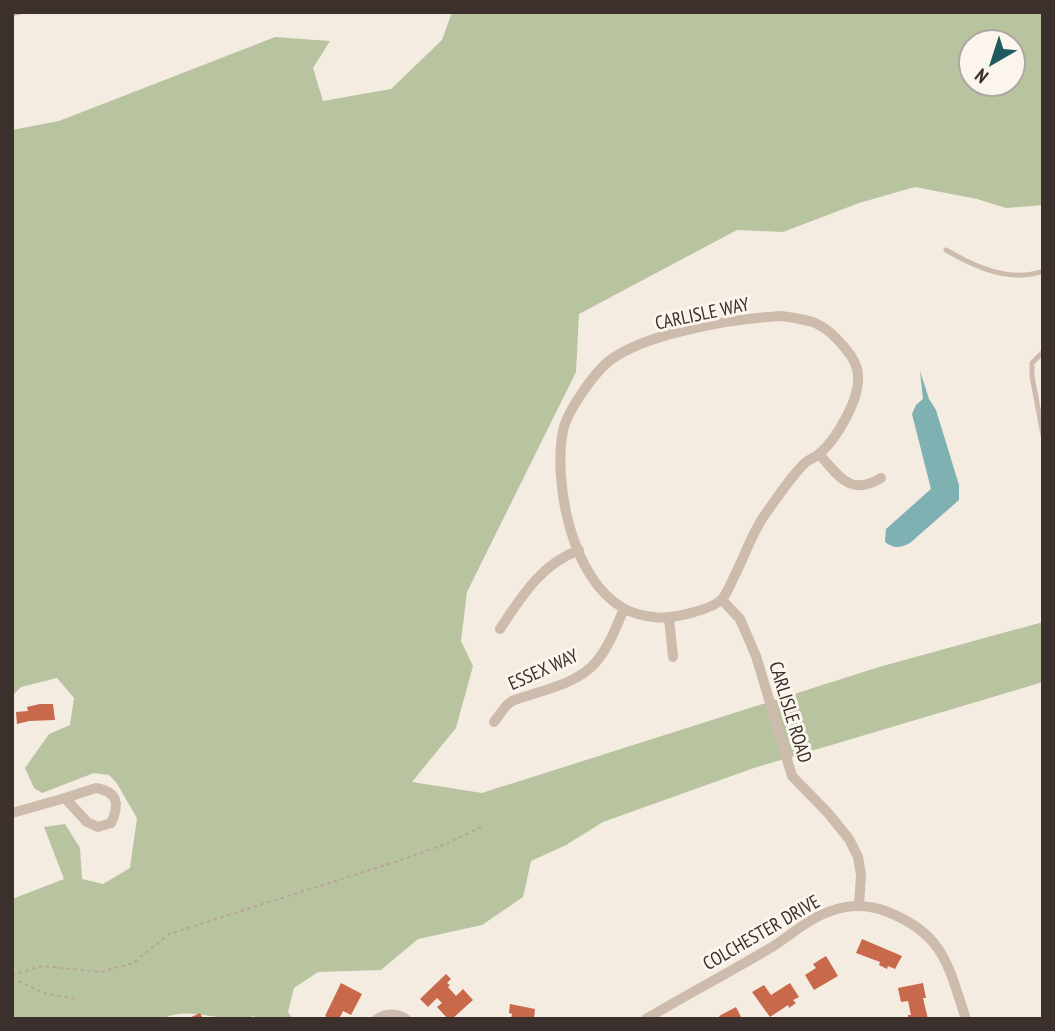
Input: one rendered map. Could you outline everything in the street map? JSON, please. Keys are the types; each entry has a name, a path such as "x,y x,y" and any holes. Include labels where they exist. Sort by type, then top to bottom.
{"street":[{"name":"CARLISLE WAY","path":"781,316 815,321 850,354 859,374 858,386 848,414 819,454 805,463 764,516 722,600 691,614 669,618 624,609 603,592 593,579 579,550 565,508 559,467 563,429 574,404 607,363 628,349 681,332 741,319 781,316"},
{"path":"819,454 852,485 869,485 881,478"},
{"path":"500,629 538,575 556,560 579,550"},
{"name":"CARLISLE ROAD","path":"722,600 740,619 756,656 792,776 828,813 849,839 858,857 861,875 859,905"},
{"name":"ESSEX WAY","path":"494,722 512,701 572,678 592,666 611,640 624,609"},
{"path":"669,618 673,657"},
{"path":"12,813 96,789 107,790 115,798 117,810 111,823 98,827 87,822 65,798"},
{"name":"COLCHESTER DRIVE","path":"646,1019 773,946 815,918 833,910 859,905 900,917 933,940 950,969 966,1019"},
{"path":"377,1019 386,1014 394,1014 406,1019"}],"lane":[{"path":"12,14 20,12"},
{"path":"946,250 969,263 993,271 1015,275 1043,271"},
{"path":"1043,352 1032,363 1032,376 1043,435"}],"path":[{"path":"12,977 42,965 101,972 134,963 169,934 398,861 448,843 481,827"},
{"path":"12,977 44,993 76,999"}],"green space":[{"path":"452,12 1043,12 1043,205 1006,208 977,199 915,187 859,203 783,232 737,230 579,314 576,372 467,592 461,641 473,666 456,728 412,782 482,793 879,667 1043,622 1043,682 754,768 603,822 566,845 531,861 523,897 482,925 418,939 381,970 318,972 294,988 288,1012 293,1019 257,1019 254,1016 230,1018 184,1013 161,1019 12,1019 12,899 64,879 44,827 65,824 80,848 82,879 103,884 130,868 137,818 109,775 94,773 42,793 34,788 25,768 49,734 70,725 74,698 57,678 21,687 12,696 12,130 59,121 275,37 330,41 313,68 323,101 391,89 442,40"}],"water":[{"path":"920,371 929,399 936,410 959,485 959,500 910,543 894,547 885,542 886,529 931,489 912,414 923,399"}],"building":[{"path":"53,704 55,720 17,724 16,712 28,711 27,707"},
{"path":"862,939 902,956 895,969 888,966 887,969 879,965 880,962 856,953"},
{"path":"826,956 838,976 814,990 805,975 816,968 813,964"},
{"path":"446,974 451,979 447,983 450,985 448,987 456,996 463,989 473,1000 452,1019 448,1019 437,1007 442,1003 437,998 428,1007 420,999"},
{"path":"341,983 362,994 351,1015 343,1011 339,1019 330,1019 325,1016"},
{"path":"790,983 799,997 793,1000 796,1003 770,1017 752,992 764,985 771,995"},
{"path":"923,983 928,1019 908,1019 908,1015 911,1015 908,1001 901,1002 898,988"},
{"path":"510,1004 535,1009 534,1019 511,1019"},
{"path":"736,1007 742,1019 721,1019 719,1016"},
{"path":"200,1013 203,1019 187,1019"}]}
